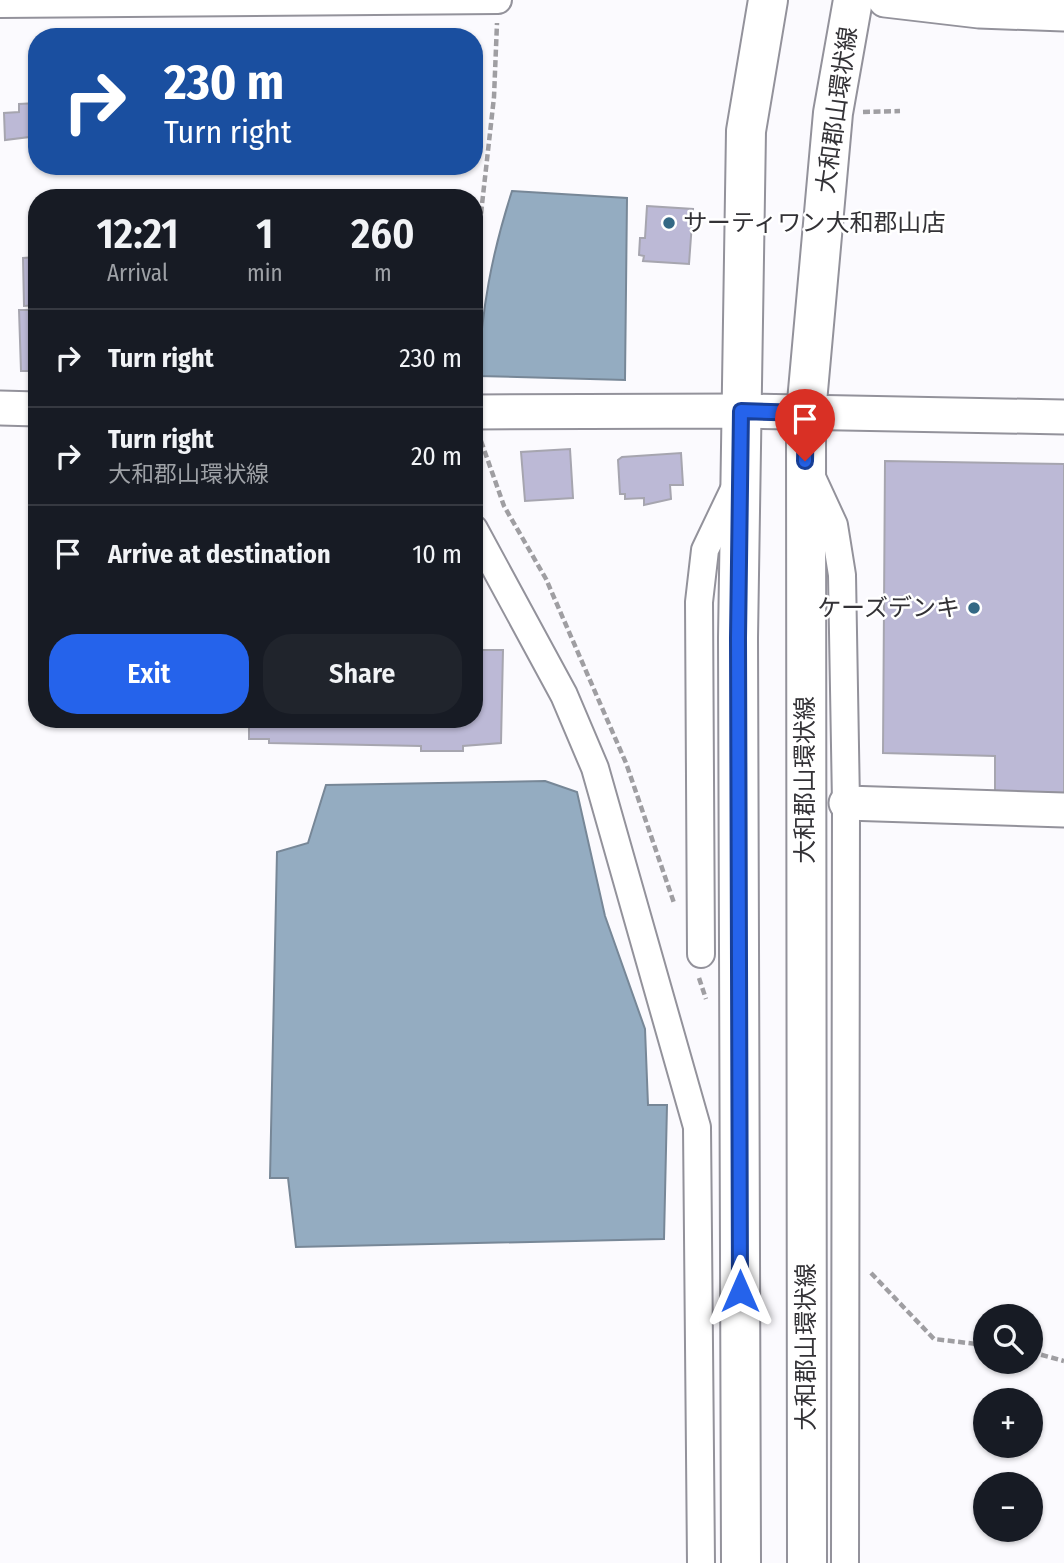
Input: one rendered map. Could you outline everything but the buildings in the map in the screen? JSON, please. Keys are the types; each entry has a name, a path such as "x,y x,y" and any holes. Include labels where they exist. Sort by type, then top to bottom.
{"main road":[{"path":"741,1563 741,411 746,131 768,0"},
{"name":"大和郡山環状線","path":"807,1563 806,413 833,113 853,0"}],"street":[{"path":"885,0 979,12 1064,15"},
{"path":"0,4 498,1"},
{"path":"0,408 28,409"},
{"path":"483,422 741,411 1064,417"},
{"path":"805,461 834,525 842,575 846,803 843,1243 845,1563"},
{"path":"701,954 699,603 705,550 741,476"},
{"path":"483,546 564,695 595,768 697,1127 701,1563"},
{"path":"846,803 1064,810"}],"path":[{"path":"483,195 494,97 498,1"},
{"path":"483,443 504,506 546,579 626,764 666,880"},
{"path":"843,1243 934,1339 973,1344"},
{"path":"1043,1355 1064,1361"}],"water":[{"path":"512,191 627,198 625,380 483,376 483,322 498,238"},
{"path":"545,781 577,792 605,916 645,1029 648,1105 667,1105 664,1239 296,1247 288,1178 270,1178 277,852 308,843 326,785"}],"place":[{"name":"サーティワン大和郡山店","path":"669,223"},
{"name":"ケーズデンキ","path":"974,608"}],"route":[{"path":"740,1291 738,638 741,411 806,413 805,461"}]}
